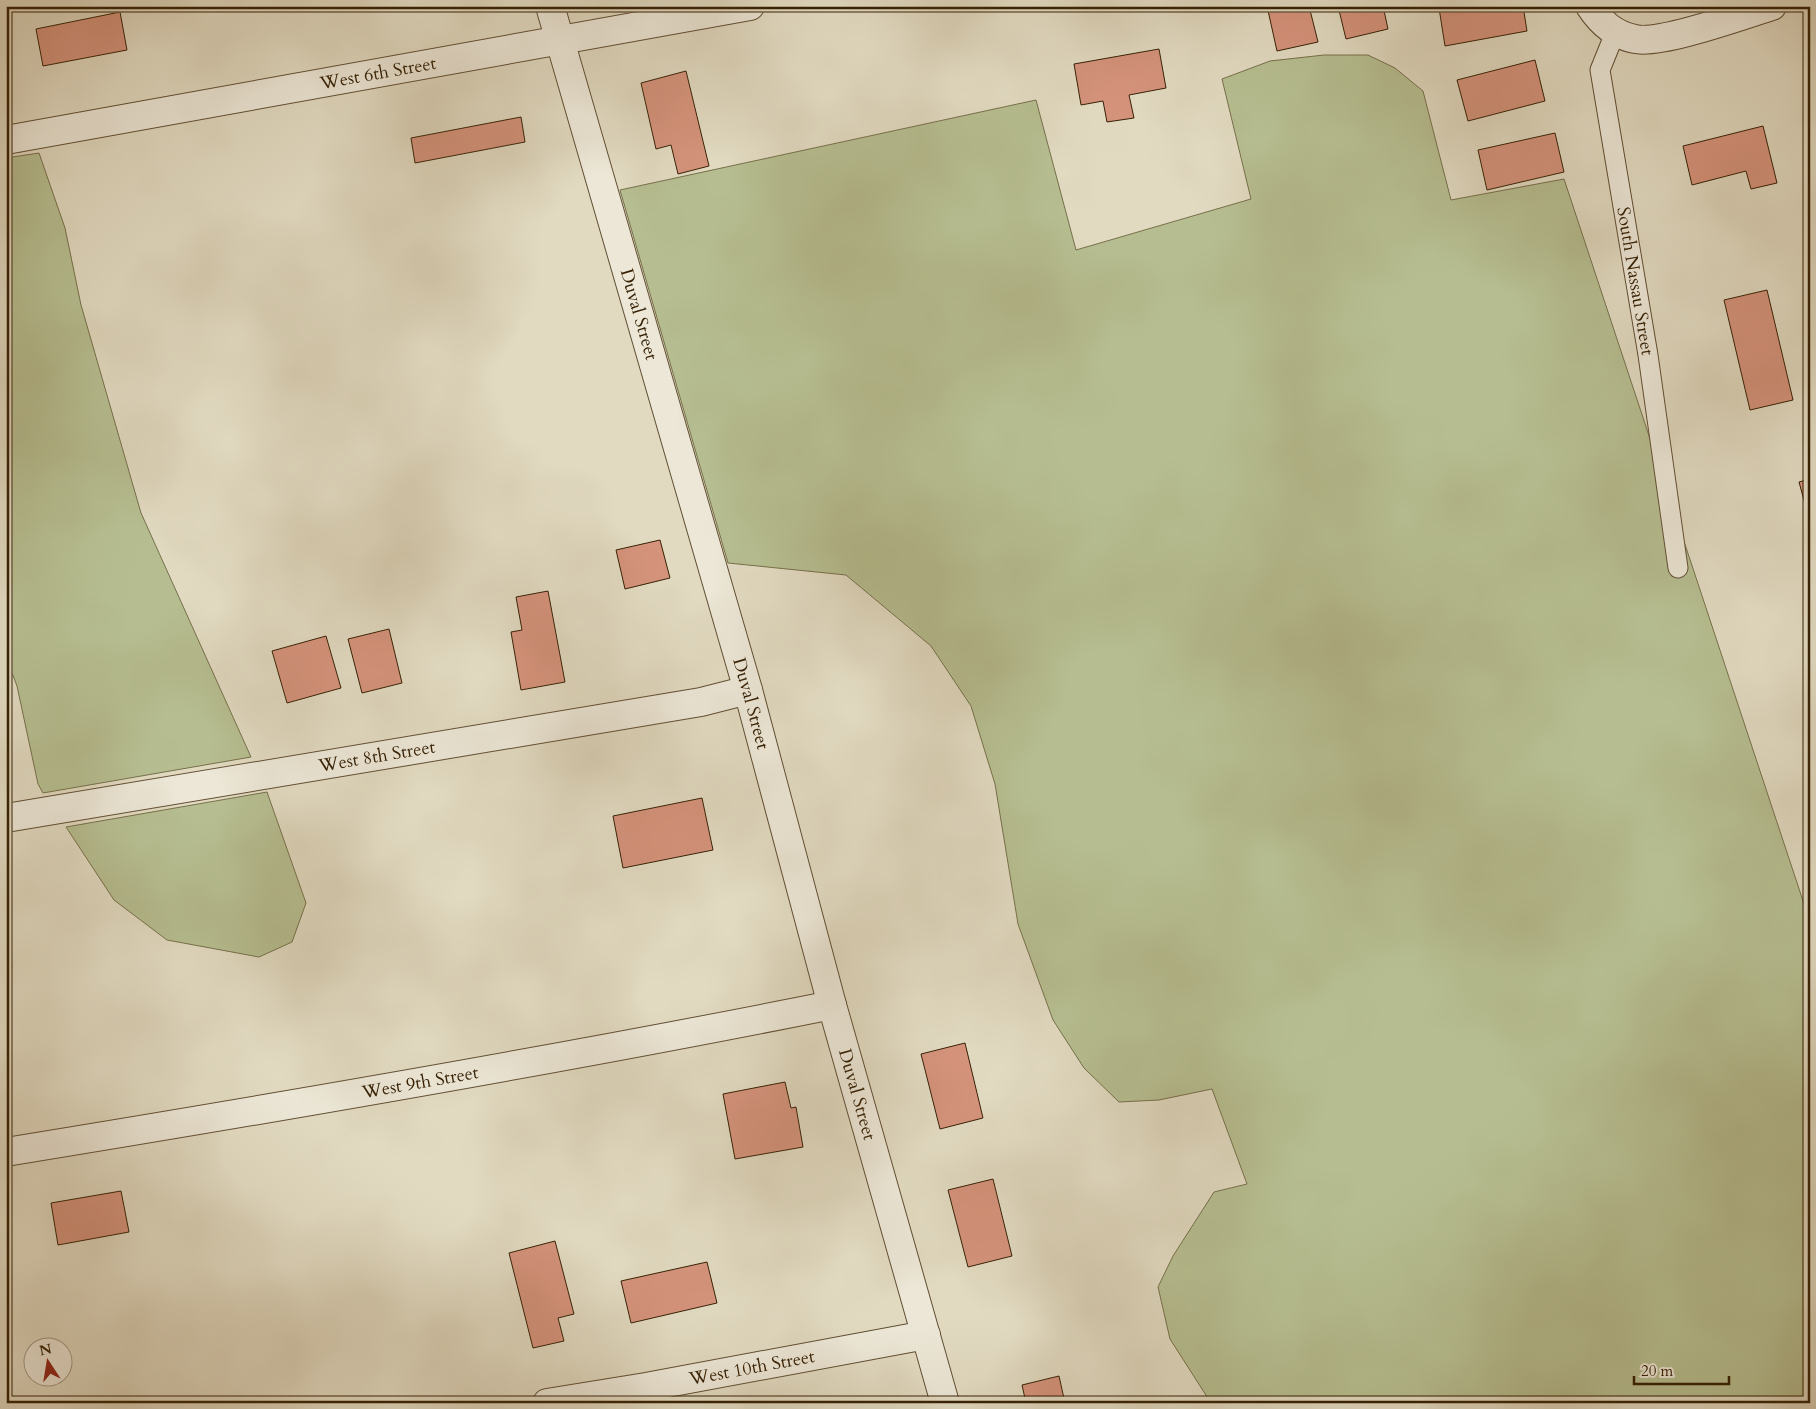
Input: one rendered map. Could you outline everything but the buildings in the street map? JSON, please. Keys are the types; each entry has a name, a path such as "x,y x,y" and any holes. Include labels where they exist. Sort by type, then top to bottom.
{"street":[{"name":"Duval Street","path":"550,6 748,690 832,1005 945,1403"},
{"name":"West 6th Street","path":"6,140 750,6"},
{"path":"1590,6 1600,21 1615,33 1635,40 1656,40 1772,6"},
{"name":"West 8th Street","path":"6,818 701,702 748,690"},
{"name":"West 9th Street","path":"6,1152 322,1099 832,1005"},
{"name":"West 10th Street","path":"547,1403 646,1387 926,1335"}],"lane":[{"name":"South Nassau Street","path":"1615,33 1600,70 1648,355 1678,568"}],"green space":[{"path":"1324,55 1368,55 1395,68 1423,91 1451,200 1564,179 1810,922 1810,1403 1211,1403 1170,1339 1158,1287 1173,1256 1214,1192 1247,1184 1212,1089 1159,1100 1119,1102 1084,1068 1053,1020 1018,924 995,784 971,706 931,646 846,575 728,563 620,190 1036,100 1076,250 1251,199 1222,79 1270,61"},
{"path":"39,153 65,228 81,305 141,513 251,757 43,793 38,784 17,686 6,657 6,158"},
{"path":"267,792 306,903 292,942 259,957 167,940 114,900 66,827"}]}
